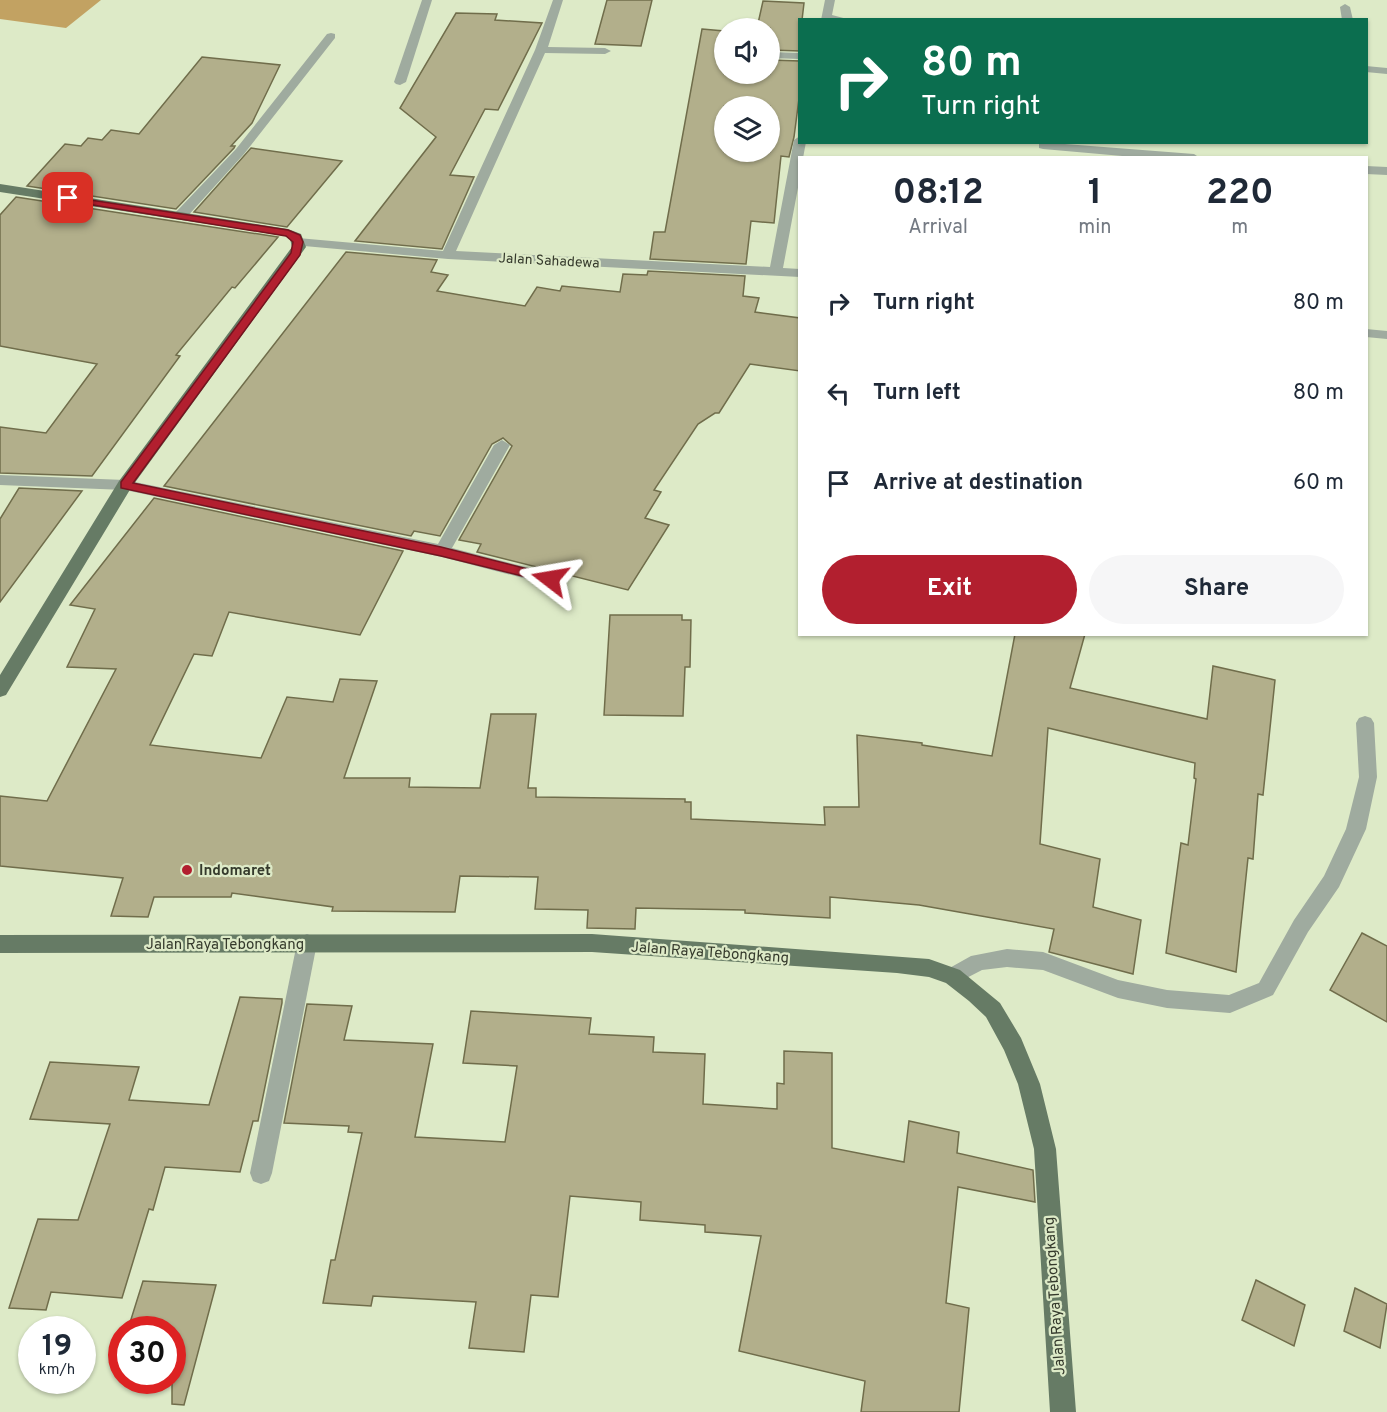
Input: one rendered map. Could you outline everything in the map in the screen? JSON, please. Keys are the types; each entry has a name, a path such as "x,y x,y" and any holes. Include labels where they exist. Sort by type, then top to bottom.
{"main road":[{"path":"0,188 288,233 296,237 298,242 296,253 125,485 0,690"},
{"name":"Jalan Raya Tebongkang","path":"0,944 592,943 897,964 929,968 953,976 993,1010 1013,1045 1029,1084 1045,1149 1057,1354 1063,1412"}],"street":[{"path":"400,82 427,0"},
{"path":"448,255 541,50 558,0"},
{"path":"827,18 830,0"},
{"path":"1345,7 1348,18"},
{"path":"180,216 209,189 262,129 331,36"},
{"path":"541,50 605,51"},
{"path":"780,55 798,56"},
{"path":"1368,69 1387,71"},
{"path":"776,270 799,144"},
{"path":"1043,145 1171,156"},
{"path":"1368,170 1387,171"},
{"name":"Jalan Sahadewa","path":"298,242 448,255 798,273"},
{"path":"1368,333 1387,335"},
{"path":"441,551 502,445"},
{"path":"0,480 125,485 441,551 550,579"},
{"path":"953,976 978,962 1007,958 1043,962 1118,989 1167,999 1230,1004 1266,989 1301,926 1332,881 1356,829 1368,777 1365,723"},
{"path":"261,1173 307,943"}],"shaded area":[{"path":"0,0 101,0 66,28 0,19"}],"building":[{"path":"607,0 652,0 641,46 595,44"},
{"path":"763,1 804,3 802,18 798,18 798,51 780,50 780,18 759,18"},
{"path":"456,13 497,14 495,20 542,23 498,110 485,109 450,175 474,177 442,249 355,241 436,137 400,108"},
{"path":"702,29 714,30 714,84 780,84 780,60 798,61 798,106 794,137 789,157 781,156 774,223 751,221 746,264 650,259 654,232 665,232"},
{"path":"202,57 280,65 252,123 231,146 235,146 234,148 176,209 27,186 65,144 81,146 88,138 102,140 111,130 139,134"},
{"path":"251,148 342,161 287,227 194,212"},
{"path":"16,197 278,237 235,288 232,287 176,355 180,356 92,476 0,473 0,427 46,433 97,364 0,346 0,215"},
{"path":"346,252 437,260 431,272 448,275 437,291 525,306 537,287 560,291 562,286 620,292 623,274 647,275 648,271 745,276 743,296 759,298 755,312 798,318 798,371 750,364 719,413 715,413 698,424 654,490 661,492 645,518 669,525 628,590 477,552 481,544 459,540 512,446 503,438 492,444 440,536 414,531 411,536 164,486"},
{"path":"19,488 82,491 0,602 0,519"},
{"path":"154,498 403,551 360,635 229,612 212,656 194,654 150,745 261,758 287,697 333,702 340,679 377,681 344,778 410,778 409,787 480,788 491,714 536,714 528,788 536,788 536,797 685,799 685,802 691,802 691,819 825,825 824,807 859,807 857,735 922,743 922,745 992,756 1015,636 1084,636 1070,688 1207,719 1213,666 1275,680 1263,795 1258,794 1253,859 1248,858 1236,972 1166,953 1181,843 1188,845 1196,779 1194,778 1195,763 1048,728 1040,844 1100,859 1093,907 1141,920 1133,974 1049,952 1054,929 919,905 830,897 830,918 745,913 745,910 636,908 635,929 587,928 588,910 535,909 538,877 460,876 455,912 332,911 333,907 232,893 231,897 154,897 148,917 111,916 123,878 0,866 0,796 47,801 116,669 67,667 95,609 70,605"},
{"path":"610,615 682,615 682,620 691,620 690,667 685,667 683,716 604,715"},
{"path":"1362,933 1387,946 1387,1022 1330,990"},
{"path":"240,997 282,999 282,1003 258,1121 253,1121 240,1172 165,1167 153,1210 149,1209 122,1298 51,1292 46,1310 9,1308 38,1219 78,1220 110,1124 30,1119 50,1062 139,1067 129,1100 209,1105"},
{"path":"307,1004 352,1006 344,1040 433,1044 415,1137 505,1142 517,1066 463,1063 471,1011 591,1018 589,1034 654,1037 653,1052 705,1054 703,1104 777,1109 777,1083 784,1084 784,1051 832,1053 832,1148 904,1162 909,1121 959,1132 957,1153 1033,1170 1035,1202 958,1187 946,1303 969,1308 959,1412 861,1412 865,1381 739,1351 761,1236 705,1232 705,1225 640,1220 641,1202 570,1196 558,1297 531,1295 524,1352 469,1348 476,1302 373,1296 371,1306 323,1303 331,1260 335,1260 362,1133 348,1132 349,1126 284,1123"},
{"path":"1256,1280 1305,1305 1294,1346 1242,1320"},
{"path":"143,1281 216,1285 184,1405 172,1404 172,1394 186,1394 186,1316 132,1316"},
{"path":"1355,1288 1387,1304 1380,1348 1344,1331"}],"place":[{"name":"Indomaret","path":"187,870"}],"route":[{"path":"68,198 288,233 296,237 299,246 125,485 441,551 550,579"}]}
